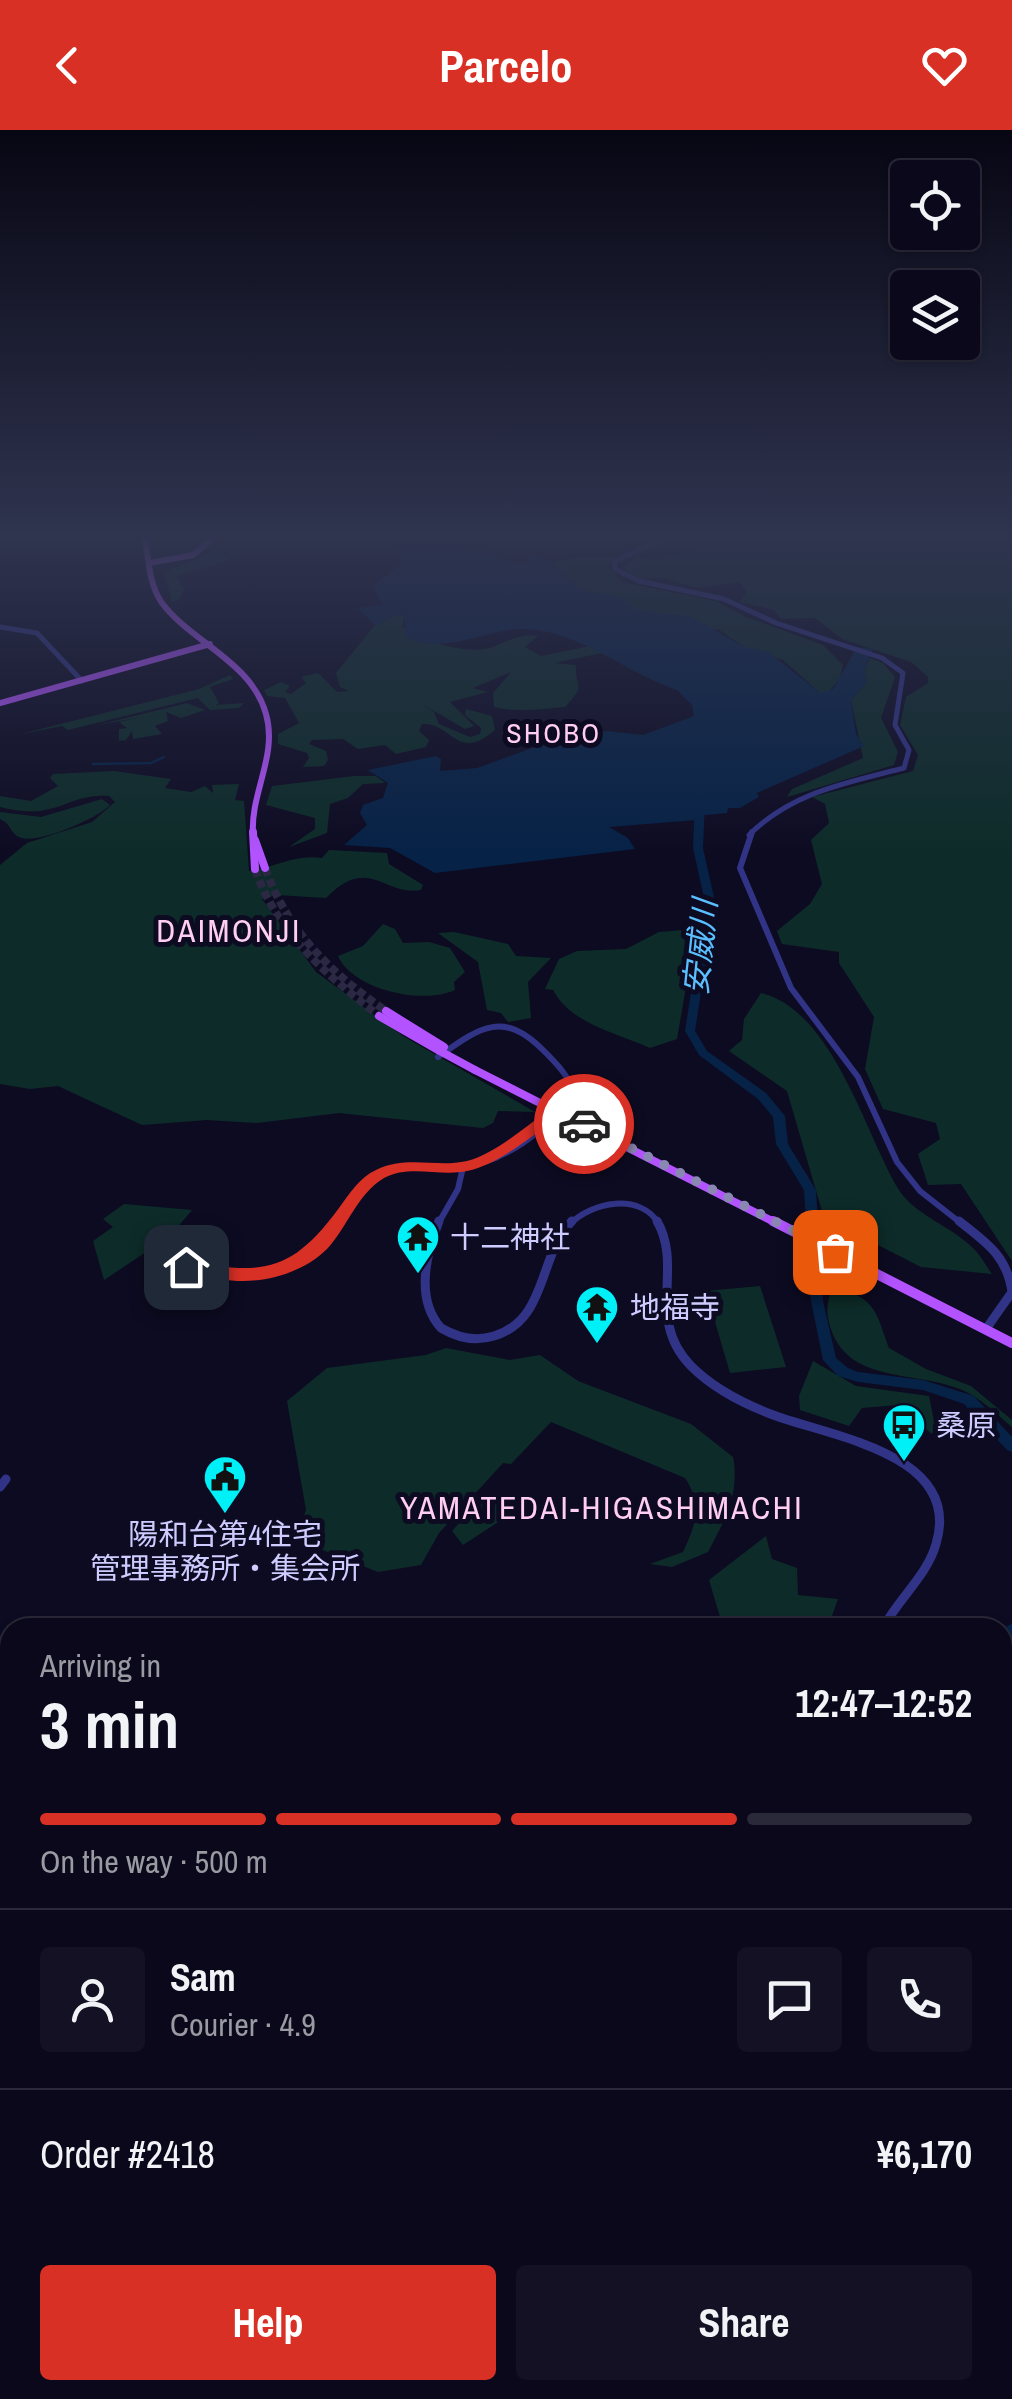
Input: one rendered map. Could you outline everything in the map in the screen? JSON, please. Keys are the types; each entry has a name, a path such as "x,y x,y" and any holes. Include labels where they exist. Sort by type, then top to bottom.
{"main road":[{"path":"207,642 247,680 269,721 270,746 252,822 255,869"},
{"path":"0,701 210,644"},
{"path":"256,850 265,868"},
{"path":"382,1014 440,1051 1012,1343"}],"street":[{"path":"45,642 80,679"},
{"path":"834,642 897,666 905,681 894,725 910,758 904,768 792,800 769,814 748,836 740,854 742,878 790,988 853,1071 874,1106 898,1162 920,1191 980,1237 1009,1270 1012,1292 986,1329"},
{"path":"156,1248 186,1267 214,1275 269,1273 299,1262 320,1246 361,1189 379,1174 406,1166 463,1167 494,1156 562,1113 572,1090 568,1078 521,1030 483,1027 440,1051"},
{"path":"463,1167 461,1188 435,1230 427,1282 426,1306 441,1328 474,1340 498,1337 516,1329 530,1314 571,1220 595,1206 636,1207 658,1221 666,1236 663,1315 674,1345 691,1367 745,1402 880,1449 920,1478 932,1495 939,1533 928,1563 890,1618"}],"green space":[{"path":"361,642 433,642 471,650 507,642 531,642 525,647 541,656 610,642 656,642 554,663 576,665 578,690 565,707 494,707 493,693 511,672 473,688 488,692 450,702 474,726 465,729 422,704 434,712 439,724 470,737 480,734 481,728 465,715 466,709 492,716 495,730 472,743 422,724 419,731 429,740 426,747 396,754 385,745 358,749 343,739 312,740 309,744 326,751 328,760 324,766 303,767 309,758 307,753 278,744 278,734 299,723 285,698 267,696 264,690 281,682 290,686 285,692 291,694 306,683 301,677 318,673 337,692 349,691 340,687 336,673"},
{"path":"737,642 814,642 843,665 840,678 827,694 820,693 783,660"},
{"path":"851,642 1012,642 1012,1261 961,1184 928,1185 918,1154 940,1139 936,1123 883,1109 865,1069 874,1017 839,963 839,952 782,944 777,931 810,904 822,884 811,840 829,823 825,804 812,797 913,771 918,755 900,725 906,697 928,683 928,677 911,662"},
{"path":"870,658 883,663 895,677 881,718 898,752 894,765 787,797 792,789 863,758 851,700 867,682 864,670"},
{"path":"230,675 233,679 210,687 219,703 216,705 244,703 239,708 210,710 198,698 68,730 62,726 17,735 199,689"},
{"path":"187,703 205,710 181,718 166,712 168,721 155,726 162,734 133,739 132,731 126,740 119,741 119,729 127,728 119,722 141,717 94,726"},
{"path":"114,771 171,779 165,788 191,792 205,786 213,793 212,785 239,784 235,800 244,801 249,871 294,859 322,858 329,850 387,853 389,864 423,885 421,890 396,888 365,878 341,885 326,898 276,895 262,899 316,972 403,1036 535,1112 498,1111 493,1123 483,1128 339,1113 257,1123 207,1120 142,1125 58,1086 30,1089 0,1084 0,865 27,843 92,822 115,802 109,796 94,796 49,809 20,811 0,807 0,796 31,801 58,786 50,778 53,774"},
{"path":"376,776 385,783 363,784 348,798 330,804 327,833 289,847 315,829 315,818 266,805 272,786"},
{"path":"102,799 110,805 93,817 36,838 17,836 0,819 0,812 41,817"},
{"path":"383,924 395,929 403,943 429,942 450,948 465,972 454,982 455,990 407,995 373,986 346,968 338,956 363,946"},
{"path":"696,929 677,1039 650,1048 583,1019 561,1002 553,990 545,989 559,959 577,951 626,949 659,932"},
{"path":"454,932 508,944 516,956 551,958 528,982 531,1018 508,1022 501,1013 487,1010 478,962 438,933"},
{"path":"761,993 786,1004 808,1022 827,1047 904,1197 965,1241 992,1274 921,1267 872,1242 829,1235 787,1091 729,1051 742,1040 744,1019"},
{"path":"124,1204 192,1210 170,1236 104,1280 93,1241 113,1227 103,1219"},
{"path":"760,1286 786,1367 730,1373 706,1291"},
{"path":"834,1287 858,1296 872,1307 889,1348 926,1369 971,1386 1012,1420 1012,1427 962,1390 884,1372 853,1359 841,1348 830,1326 828,1303"},
{"path":"446,1348 510,1360 540,1355 578,1381 691,1424 733,1457 735,1470 733,1494 708,1552 672,1567 650,1564 683,1552 688,1542 696,1506 685,1478 551,1422 511,1464 503,1463 439,1533 421,1565 378,1572 295,1539 306,1510 287,1401 327,1368 426,1355"},
{"path":"813,1361 856,1386 929,1396 935,1426 932,1434 897,1405 862,1408 849,1426 800,1410 799,1396"},
{"path":"491,1496 512,1508 512,1513 463,1545 452,1531 474,1506"},
{"path":"766,1536 772,1559 797,1568 798,1595 838,1599 831,1618 720,1618 709,1580"}],"water":[{"path":"578,642 735,642 767,651 820,693 833,689 857,647 873,649 864,670 867,682 851,700 856,734 864,746 757,793 759,797 740,808 728,808 727,813 695,816 697,820 609,827 628,838 635,849 435,873 390,848 344,845 367,825 360,813 363,805 383,798 388,783 368,770 436,756 441,759 440,771 477,768 563,737 607,731 643,735 694,716 692,705 677,690"}],"waterway":[{"path":"93,764 151,763 164,757"},
{"name":"安威川","path":"700,801 698,848 710,902 690,1031 703,1053 762,1096 779,1116 782,1144 810,1190 817,1301 830,1360 843,1372 858,1377 923,1385 969,1400 1012,1446"}],"tunnel":[{"path":"265,868 286,912 314,949 347,982 386,1011"},
{"path":"255,869 277,914 306,952 379,1016"}],"way so far":[{"path":"584,1124 835,1252"}],"place":[{"name":"十二神社","path":"418,1275"},
{"name":"地福寺","path":"597,1345"},
{"name":"桑原","path":"904,1463"},
{"name":"陽和台第4住宅 管理事務所・集会所","path":"225,1515"}],"district":[{"name":"SHOBO","path":"554,733"},
{"name":"DAIMONJI","path":"229,930"},
{"name":"YAMATEDAI-HIGASHIMACHI","path":"602,1507"}],"route":[{"path":"186,1267 241,1277 285,1268 320,1246 361,1189 379,1174 406,1166 463,1167 480,1162 530,1134 558,1111 584,1124"}]}
